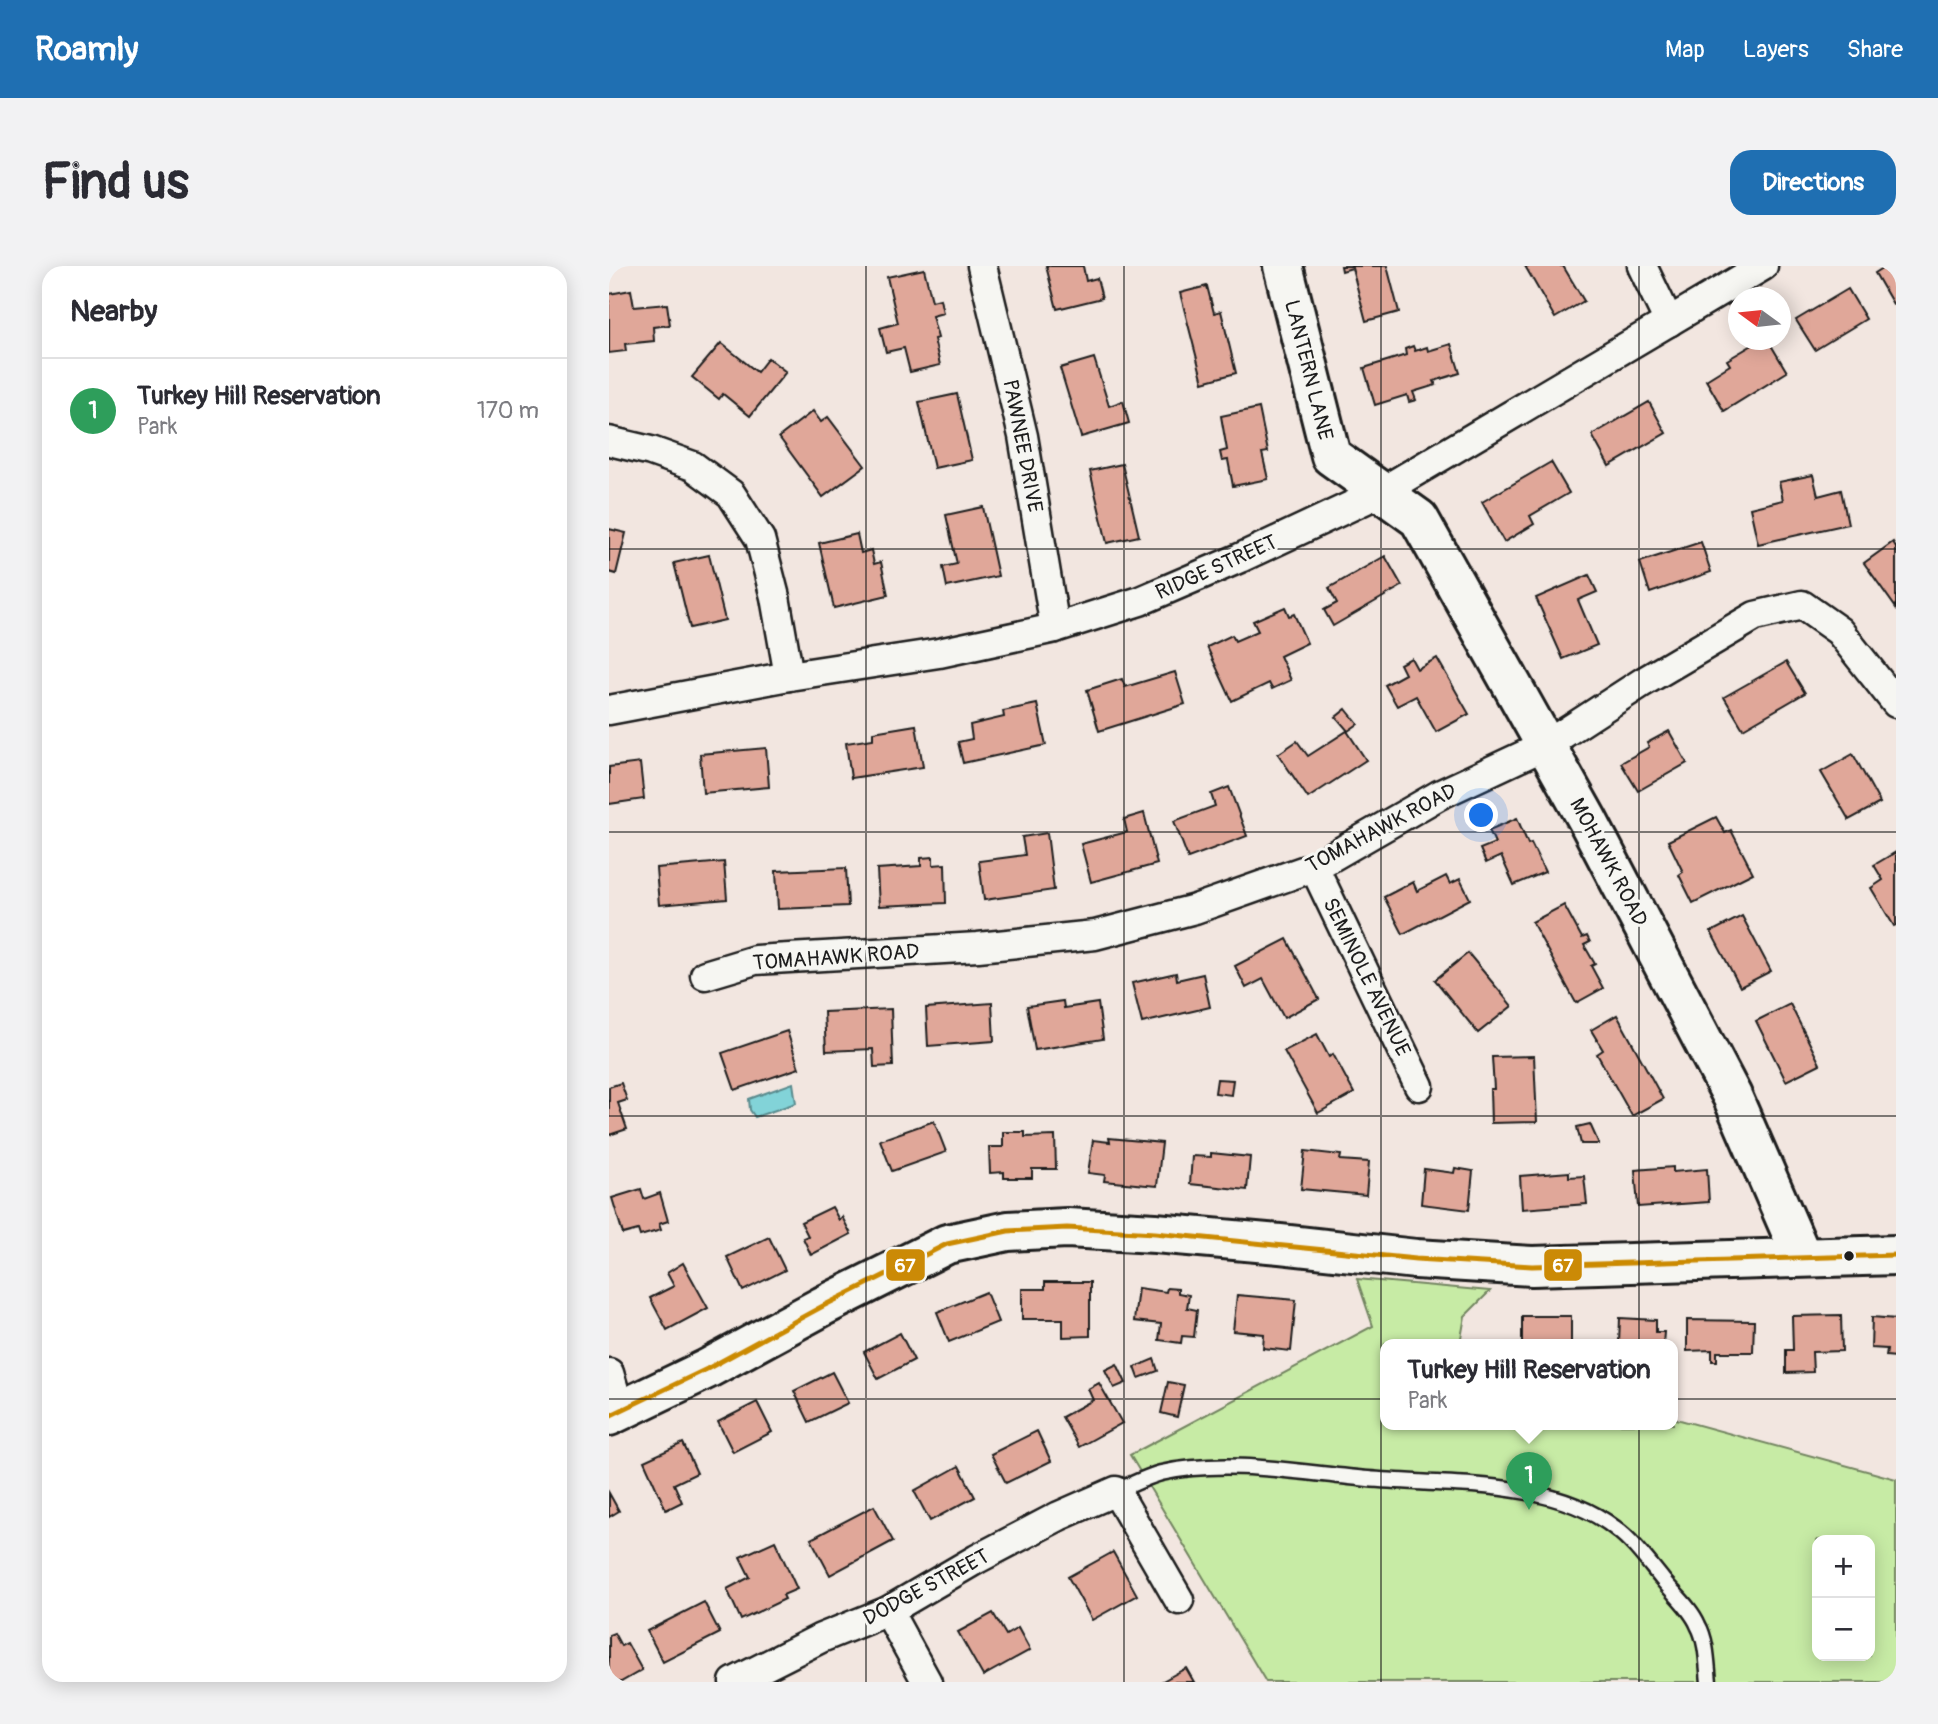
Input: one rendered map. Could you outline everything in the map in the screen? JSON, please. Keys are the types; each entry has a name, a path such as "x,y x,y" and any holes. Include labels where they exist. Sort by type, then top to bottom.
{"street":[{"name":"PAWNEE DRIVE","path":"982,266 1023,436 1055,628"},
{"name":"LANTERN LANE","path":"1283,266 1331,456 1381,492"},
{"path":"1642,266 1669,322"},
{"name":"RIDGE STREET","path":"609,710 789,676 939,653 1055,628 1140,601 1381,492 1763,266"},
{"path":"609,441 651,451 693,466 731,494 760,539 775,597 789,676"},
{"name":"MOHAWK ROAD","path":"1381,492 1419,519 1587,819 1732,1096 1802,1257"},
{"name":"TOMAHAWK ROAD","path":"705,975 755,960 952,949 1095,935 1195,909 1314,867 1439,795 1546,745 1673,664 1755,616 1802,605 1839,631 1896,703"},
{"name":"SEMINOLE AVENUE","path":"1314,867 1419,1086"},
{"path":"609,1373 615,1413 707,1369 779,1329 947,1244 1008,1231 1067,1228 1155,1233 1416,1259 1532,1266 1896,1255"},
{"path":"1116,1491 1179,1600"},
{"name":"DODGE STREET","path":"734,1682 821,1638 888,1611 1048,1522 1116,1491"},
{"path":"888,1611 927,1682"}],"lane":[{"path":"1116,1491 1159,1474 1207,1468 1243,1468 1477,1486 1555,1499 1585,1510 1615,1528 1643,1556 1698,1624 1706,1654 1709,1682"}],"green space":[{"path":"1357,1279 1490,1291 1465,1316 1461,1339 1380,1339 1380,1430 1678,1430 1678,1419 1896,1479 1896,1682 1266,1682 1130,1455 1373,1326"}],"water":[{"path":"793,1083 796,1103 755,1117 750,1110 749,1099"}],"building":[{"path":"1046,266 1083,266 1086,281 1097,278 1102,298 1057,309"},
{"path":"1341,266 1387,266 1399,312 1366,321 1352,268 1342,271"},
{"path":"1525,266 1563,266 1584,301 1555,318"},
{"path":"1886,266 1896,266 1896,302 1893,304 1875,273"},
{"path":"924,269 932,301 940,299 943,313 932,316 938,338 934,339 940,365 910,372 904,348 886,352 880,328 898,323 887,277"},
{"path":"1207,286 1214,313 1221,311 1236,373 1203,382 1180,293"},
{"path":"1848,289 1866,319 1815,350 1796,320"},
{"path":"631,290 634,307 667,304 670,325 653,327 654,341 625,344 626,351 609,353 609,294"},
{"path":"721,343 757,372 768,358 786,372 750,416 723,394 719,399 692,377"},
{"path":"1451,344 1460,373 1434,381 1436,385 1413,392 1416,400 1409,402 1407,395 1375,405 1364,368 1406,355 1405,349 1413,346 1415,351 1427,347 1428,351"},
{"path":"1744,350 1774,350 1787,372 1724,411 1706,380 1730,365 1727,360"},
{"path":"1094,358 1109,406 1123,401 1129,423 1081,437 1060,368"},
{"path":"957,394 972,460 934,468 919,402"},
{"path":"1649,402 1666,433 1609,466 1592,435"},
{"path":"1259,408 1268,452 1262,453 1268,479 1233,486 1228,460 1222,461 1220,452 1227,450 1221,416"},
{"path":"813,411 821,422 828,417 865,466 823,497 779,437"},
{"path":"1551,462 1569,493 1530,516 1534,524 1504,542 1482,502"},
{"path":"1122,464 1139,536 1107,543 1090,471"},
{"path":"1813,475 1818,496 1841,490 1848,524 1758,544 1750,508 1783,500 1779,482"},
{"path":"983,507 998,576 947,587 943,567 957,564 946,515"},
{"path":"609,529 626,533 616,574 609,572"},
{"path":"857,534 861,553 871,550 874,564 881,562 888,595 834,608 819,543"},
{"path":"1701,542 1711,572 1650,593 1640,562"},
{"path":"1893,542 1896,547 1896,608 1864,563"},
{"path":"709,555 725,620 690,628 674,563"},
{"path":"1385,556 1402,586 1333,626 1324,610 1337,603 1329,588"},
{"path":"1589,575 1597,592 1578,600 1597,645 1563,659 1536,598"},
{"path":"1285,607 1289,616 1294,614 1307,643 1280,656 1291,680 1272,689 1269,683 1232,701 1207,647 1232,635 1235,641 1258,631 1253,621"},
{"path":"1411,658 1417,669 1437,658 1469,714 1436,732 1416,696 1397,706 1385,685 1405,674 1400,664"},
{"path":"1786,662 1805,693 1743,729 1724,697"},
{"path":"1175,672 1185,704 1099,731 1087,690 1122,679 1125,687"},
{"path":"1037,704 1046,745 963,763 958,742 972,739 970,725 1004,717 1003,711"},
{"path":"1346,709 1358,724 1348,731 1336,717"},
{"path":"916,725 923,767 851,778 846,743 873,739 873,732"},
{"path":"1347,731 1366,760 1308,798 1278,754 1297,741 1308,756"},
{"path":"1669,731 1687,763 1638,791 1621,763 1649,747 1647,743"},
{"path":"766,748 769,787 703,793 700,754"},
{"path":"1853,754 1880,803 1849,820 1821,772"},
{"path":"640,763 644,799 609,804 609,767"},
{"path":"1229,787 1247,836 1188,858 1174,821 1215,806 1211,794"},
{"path":"1144,813 1157,864 1091,882 1081,844 1127,832 1124,819"},
{"path":"1716,817 1725,833 1731,830 1753,873 1693,903 1679,875 1683,872 1668,841"},
{"path":"1517,818 1528,844 1531,843 1545,872 1514,885 1501,856 1486,863 1480,849 1495,843 1489,830"},
{"path":"1047,833 1054,890 984,900 979,861 1025,855 1022,837"},
{"path":"1896,852 1894,926 1871,888 1883,880 1874,865"},
{"path":"933,857 933,865 945,864 946,903 879,906 877,869 921,866 921,858"},
{"path":"724,862 727,899 659,905 656,868"},
{"path":"846,868 848,906 778,909 776,871"},
{"path":"1446,876 1450,884 1460,879 1470,899 1403,934 1384,897 1413,882 1417,891"},
{"path":"1564,905 1582,938 1587,936 1590,942 1584,945 1595,964 1591,966 1603,988 1576,1003 1532,922"},
{"path":"1742,916 1771,971 1740,987 1711,932"},
{"path":"1287,939 1319,999 1284,1018 1263,979 1246,988 1235,966"},
{"path":"1468,953 1512,1006 1478,1033 1435,980"},
{"path":"1176,973 1177,980 1203,974 1210,1007 1142,1023 1132,983"},
{"path":"1063,1001 1064,1008 1098,1003 1103,1039 1035,1050 1027,1006"},
{"path":"992,1003 994,1041 928,1046 926,1008"},
{"path":"1790,1004 1820,1064 1786,1081 1756,1021"},
{"path":"891,1009 893,1066 874,1067 873,1049 826,1051 824,1012"},
{"path":"1617,1015 1663,1099 1632,1116 1597,1054 1603,1050 1591,1030"},
{"path":"787,1031 799,1068 735,1090 722,1053"},
{"path":"1317,1034 1329,1057 1333,1054 1354,1093 1318,1113 1284,1051"},
{"path":"1534,1056 1537,1122 1491,1123 1490,1089 1494,1089 1492,1057"},
{"path":"1217,1079 1233,1080 1231,1095 1215,1093"},
{"path":"621,1083 627,1100 618,1103 627,1129 609,1135 609,1087"},
{"path":"934,1121 946,1152 892,1171 880,1140"},
{"path":"1590,1124 1599,1144 1581,1144 1577,1127"},
{"path":"1003,1132 1025,1132 1025,1137 1055,1136 1056,1169 1032,1169 1032,1178 1004,1178 1004,1172 990,1173 989,1147 1003,1147"},
{"path":"1109,1138 1162,1143 1157,1186 1104,1181 1105,1175 1088,1173 1093,1140 1110,1142"},
{"path":"1305,1151 1341,1155 1340,1160 1369,1162 1366,1195 1301,1189"},
{"path":"1211,1153 1250,1157 1247,1190 1190,1184 1192,1156 1211,1157"},
{"path":"1673,1167 1673,1172 1707,1169 1709,1202 1638,1207 1635,1170"},
{"path":"1455,1168 1473,1171 1469,1210 1421,1204 1424,1169 1454,1173"},
{"path":"1569,1172 1569,1177 1584,1176 1587,1204 1522,1209 1520,1176"},
{"path":"641,1189 644,1199 660,1193 668,1221 659,1224 661,1230 640,1236 638,1230 623,1234 612,1198"},
{"path":"832,1207 839,1220 842,1217 851,1234 811,1255 803,1238 808,1236 801,1222"},
{"path":"769,1237 785,1270 743,1291 727,1257"},
{"path":"683,1263 708,1308 667,1330 650,1298 674,1286 667,1273"},
{"path":"1045,1282 1090,1282 1090,1336 1063,1337 1063,1319 1022,1319 1022,1289 1045,1289"},
{"path":"1138,1288 1166,1292 1167,1288 1178,1289 1178,1293 1189,1295 1187,1308 1197,1310 1194,1337 1182,1336 1181,1343 1159,1340 1161,1324 1134,1321"},
{"path":"986,1292 998,1322 949,1342 937,1312"},
{"path":"1237,1295 1296,1300 1291,1351 1263,1348 1264,1334 1233,1331"},
{"path":"1841,1315 1842,1351 1812,1352 1813,1372 1786,1373 1786,1350 1793,1350 1792,1316"},
{"path":"1522,1316 1571,1316 1571,1339 1522,1339"},
{"path":"1872,1317 1896,1319 1896,1357 1886,1356 1887,1349 1871,1348"},
{"path":"1620,1318 1656,1320 1656,1332 1664,1332 1663,1339 1619,1339"},
{"path":"1687,1320 1754,1321 1753,1352 1717,1352 1717,1361 1712,1361 1712,1350 1687,1351"},
{"path":"900,1333 914,1360 878,1379 864,1352"},
{"path":"1154,1359 1158,1371 1139,1378 1135,1367"},
{"path":"1117,1364 1126,1383 1114,1388 1105,1370"},
{"path":"832,1372 848,1403 809,1422 794,1391"},
{"path":"1168,1382 1184,1385 1177,1417 1161,1413"},
{"path":"1099,1383 1122,1423 1079,1447 1062,1417 1093,1400 1088,1389"},
{"path":"757,1402 772,1432 733,1452 718,1422"},
{"path":"1037,1431 1051,1461 1006,1483 991,1454"},
{"path":"683,1443 697,1473 674,1484 682,1502 666,1510 644,1461"},
{"path":"959,1466 975,1497 930,1521 914,1491"},
{"path":"609,1493 619,1511 609,1517"},
{"path":"874,1506 893,1541 830,1575 811,1539"},
{"path":"775,1541 797,1589 783,1595 785,1599 741,1620 727,1589 750,1577 740,1557"},
{"path":"1113,1552 1137,1595 1092,1620 1068,1577"},
{"path":"704,1602 720,1633 663,1662 647,1631"},
{"path":"993,1613 1006,1635 1018,1628 1030,1650 983,1676 958,1632"},
{"path":"614,1633 621,1646 627,1643 642,1670 621,1682 609,1682 609,1635"},
{"path":"1186,1668 1194,1682 1161,1682"}],"transit line":[{"name":"67","path":"609,1416 707,1369 823,1306 947,1244 1008,1231 1067,1228 1155,1233 1416,1259 1532,1266 1896,1255"}],"place":[{"name":"Turkey Hill Reservation","path":"1529,1510"}]}
